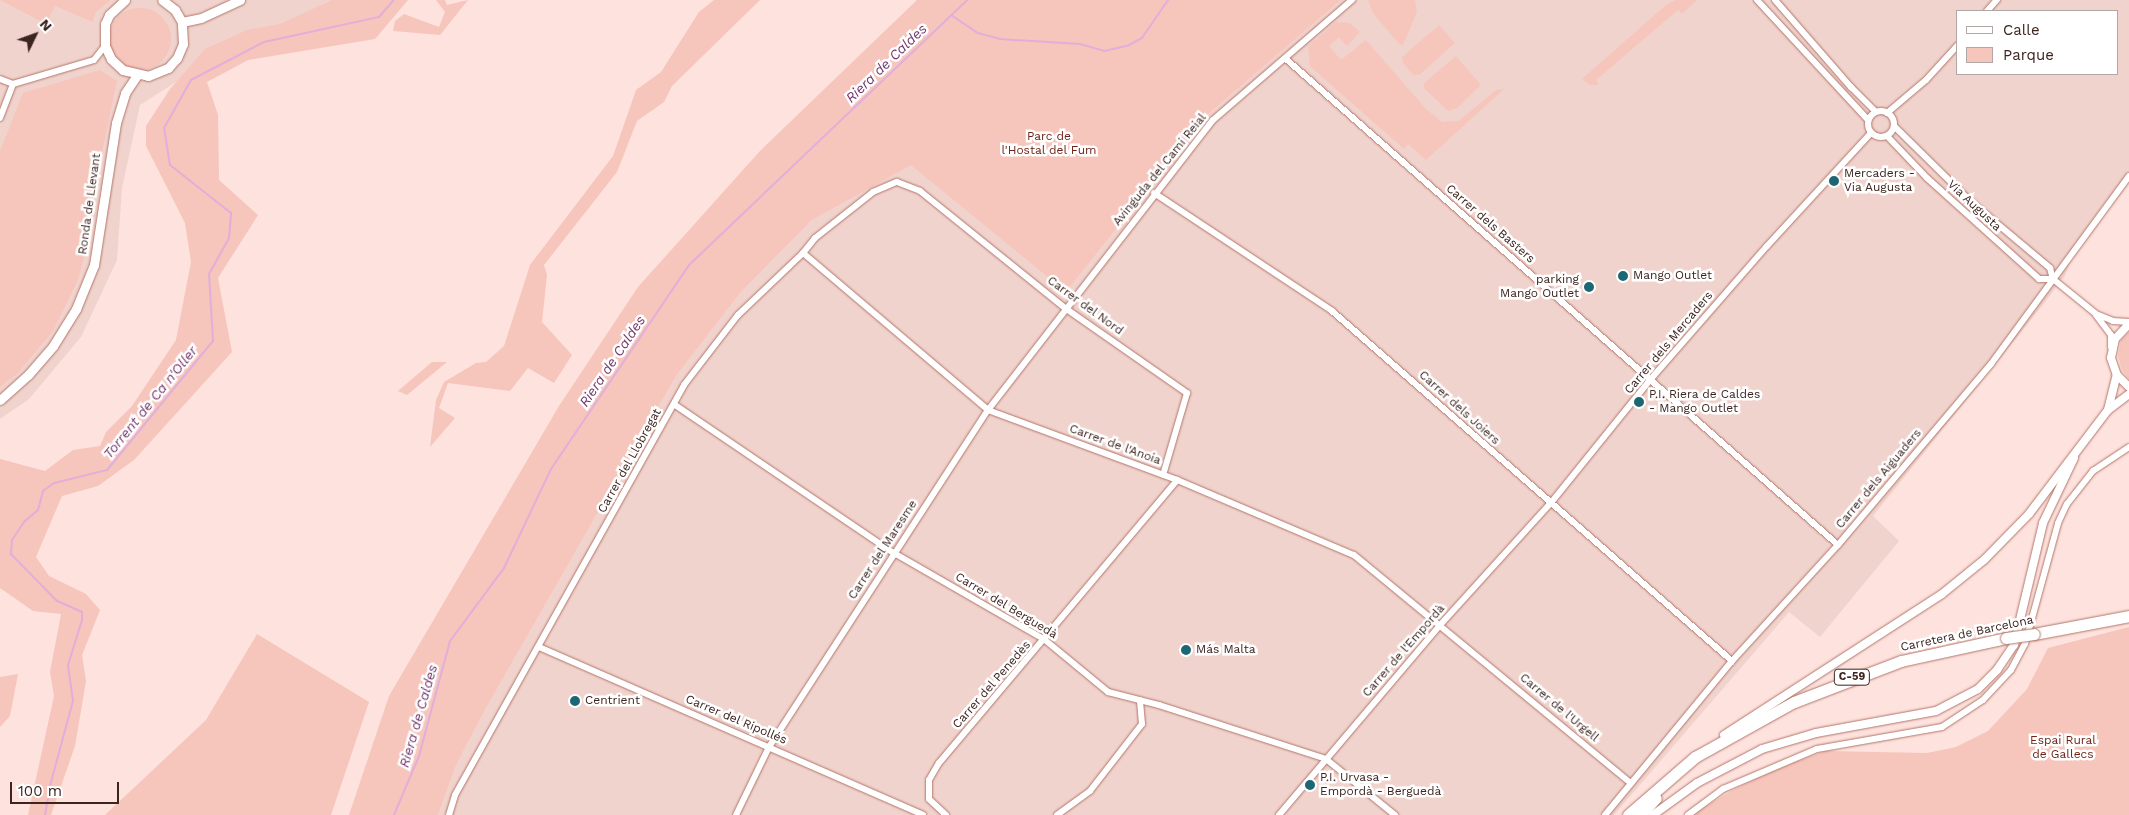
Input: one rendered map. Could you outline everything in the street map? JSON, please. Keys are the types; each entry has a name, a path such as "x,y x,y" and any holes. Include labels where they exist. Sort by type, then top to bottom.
{"highway":[{"name":"Carretera de Barcelona","path":"1628,815 1695,757 1710,751 1794,702 1865,672 1938,652 2129,616"},
{"name":"Carretera de Barcelona","path":"1640,815 1710,751"}],"main road":[{"path":"125,0 107,20 105,46 111,59 123,70 136,75 148,76 168,68 177,58 183,44 182,22 175,10 162,0"},
{"path":"182,22 200,18 240,0"},
{"name":"Ronda de Llevant","path":"0,400 28,375 53,346 80,300 94,264 116,123 125,93 136,75"}],"street":[{"name":"Avinguda del Camí Reial","path":"1065,308 1213,120 1286,59 1352,0"},
{"path":"1756,0 1868,120 1871,133 1886,136 1894,126 1887,113"},
{"path":"1775,0 1851,87 1876,112 1887,113 1926,80 1956,47"},
{"path":"1988,10 1997,0"},
{"path":"0,79 13,84 94,60 105,46"},
{"name":"Carrer dels Basters","path":"1286,59 1838,545"},
{"path":"0,118 13,84"},
{"path":"1868,120 1876,112"},
{"name":"Via Augusta","path":"1894,126 1975,206 2050,268 2053,279 2096,314 2111,335 2111,351"},
{"name":"Carrer dels Mercaders","path":"1550,504 1650,380 1767,246 1871,133"},
{"name":"Via Augusta","path":"1886,136 1941,191 2039,279 2053,279"},
{"name":"Carrer dels Aiguaders","path":"1631,783 1732,661 1838,545 1991,364 2129,176"},
{"name":"Carrer del Llobregat","path":"449,815 455,795 684,386 738,316 803,253 815,238 873,192 897,182 904,182"},
{"name":"Carrer del Nord","path":"904,182 1065,308 1187,393 1163,475"},
{"name":"Carrer dels Joiers","path":"1154,193 1332,311 1550,504 1732,661"},
{"name":"Carrer de l'Anoia","path":"803,253 988,410 1177,480 1354,555 1441,624"},
{"name":"Carrer del Maresme","path":"736,815 769,747 894,553 988,410 1065,308"},
{"name":"Via Augusta","path":"2096,314 2113,321 2129,323"},
{"path":"2108,410 2117,375 2111,351 2118,333 2129,323"},
{"path":"2117,375 2129,387"},
{"path":"1695,757 1942,594 1985,558 2029,514 2074,458 2108,410 2129,394"},
{"name":"Carrer del Berguedà","path":"675,405 894,553 1045,640 1108,692 1140,700 1326,759 1395,815"},
{"path":"1688,815 1723,789 1817,749 1942,727 1983,700 2011,670 2025,644 2058,523 2067,504 2093,471 2129,447"},
{"path":"1653,815 1696,782 1762,749 1816,733 1936,711 1978,689 1997,670 2014,645 2041,530 2074,458"},
{"name":"Carrer del Penedès","path":"946,815 929,799 929,780 939,763 1045,640 1177,480"},
{"name":"Carrer de l'Empordà","path":"1279,815 1441,624 1550,504"},
{"name":"Carrer de l'Urgell","path":"1441,624 1631,783"},
{"name":"Carrer del Ripollés","path":"539,647 923,815"},
{"path":"1057,815 1090,791 1142,724 1140,700"},
{"path":"1605,815 1631,783"}],"shaded area":[{"path":"0,0 332,0 190,73 140,105 122,188 117,260 81,337 29,399 0,419"},
{"path":"1341,0 2129,0 2129,181 2070,262 2065,276 1873,516 1899,541 1820,637 1789,612 1614,815 438,815 457,763 486,708 676,376 741,292 812,220 911,164 1066,292 1206,116"}],"green space":[{"path":"0,0 111,0 95,13 93,22 55,6 46,24"},
{"path":"332,0 408,0 375,39 248,60 207,82 218,115 219,180 258,215 218,278 232,352 134,460 98,486 62,496 36,557 49,576 86,594 100,610 82,655 86,681 75,746 51,815 28,815 54,696 50,672 61,614 33,611 0,588 0,459 45,471 73,450 100,446 106,432 132,406 176,340 191,262 185,223 146,146 146,126 170,89 205,49 247,30 280,24"},
{"path":"436,0 445,0 447,5 468,0 440,35 393,31 395,21 404,14 439,27 445,12"},
{"path":"714,0 760,0 672,86 664,102 637,121 617,172 544,265 547,275 542,322 572,355 554,383 528,368 510,391 448,383 439,408 455,418 430,447 436,400 444,382 476,363 486,362 504,346 530,265 613,156 636,90 661,72 699,12"},
{"name":"Parc de l'Hostal del Fum","path":"917,0 1341,0 1206,116 1066,292 911,165 812,220 741,292 676,376 486,708 457,763 438,815 349,815 389,696 559,406 638,287 760,151"},
{"path":"1368,0 1415,0 1417,12 1403,45 1399,44 1373,13"},
{"path":"1676,0 1697,0 1682,14 1678,10 1596,80 1599,85 1590,85 1582,79 1666,5"},
{"path":"134,8 146,8 162,17 169,27 171,39 169,51 162,61 146,70 134,70 123,65 114,56 109,45 109,33 114,22 123,13"},
{"path":"1336,22 1350,23 1360,32 1347,46 1339,37 1329,46 1341,60 1366,40 1425,108 1442,122 1459,121 1496,90 1504,89 1426,160 1408,144 1404,149 1310,66 1308,47"},
{"path":"1439,25 1455,43 1419,75 1413,75 1403,63 1402,57"},
{"path":"1456,56 1481,85 1457,108 1448,111 1424,88 1424,83"},
{"path":"100,70 117,81 94,190 91,229 78,280 53,331 18,373 0,387 0,151 23,93"},
{"path":"2129,332 2129,379 2122,370 2118,356 2121,340"},
{"path":"432,362 447,362 407,395 398,391"},
{"name":"Espai Rural de Gallecs","path":"2129,627 2129,815 1692,815 1731,791 1776,769 1825,751 1927,753 1956,747 1988,731 2027,689 2048,648"},
{"path":"257,634 369,702 331,815 105,815 206,720"},
{"path":"18,674 10,716 0,727 0,677"}],"waterway":[{"name":"Torrent de Ca n'Oller","path":"45,815 50,786 73,701 68,665 82,620 82,612 57,601 11,554 12,540 25,521 38,510 43,491 54,483 107,470 213,341 209,274 229,238 231,213 170,165 164,128 191,80 264,42 379,17 394,0"},
{"name":"Riera de Caldes","path":"394,815 419,756 450,641 504,568 551,469 689,265 967,0"},
{"path":"951,15 978,33 1000,39 1080,44 1104,51 1129,45 1142,38 1168,0"}],"place":[{"name":"Mercaders - Via Augusta","path":"1834,181"},
{"name":"Mango Outlet","path":"1623,276"},
{"name":"parking Mango Outlet","path":"1589,287"},
{"name":"P.I. Riera de Caldes - Mango Outlet","path":"1639,402"},
{"name":"Más Malta","path":"1186,650"},
{"name":"Centrient","path":"575,701"},
{"name":"P.I. Urvasa - Empordà - Berguedà","path":"1310,785"}]}
